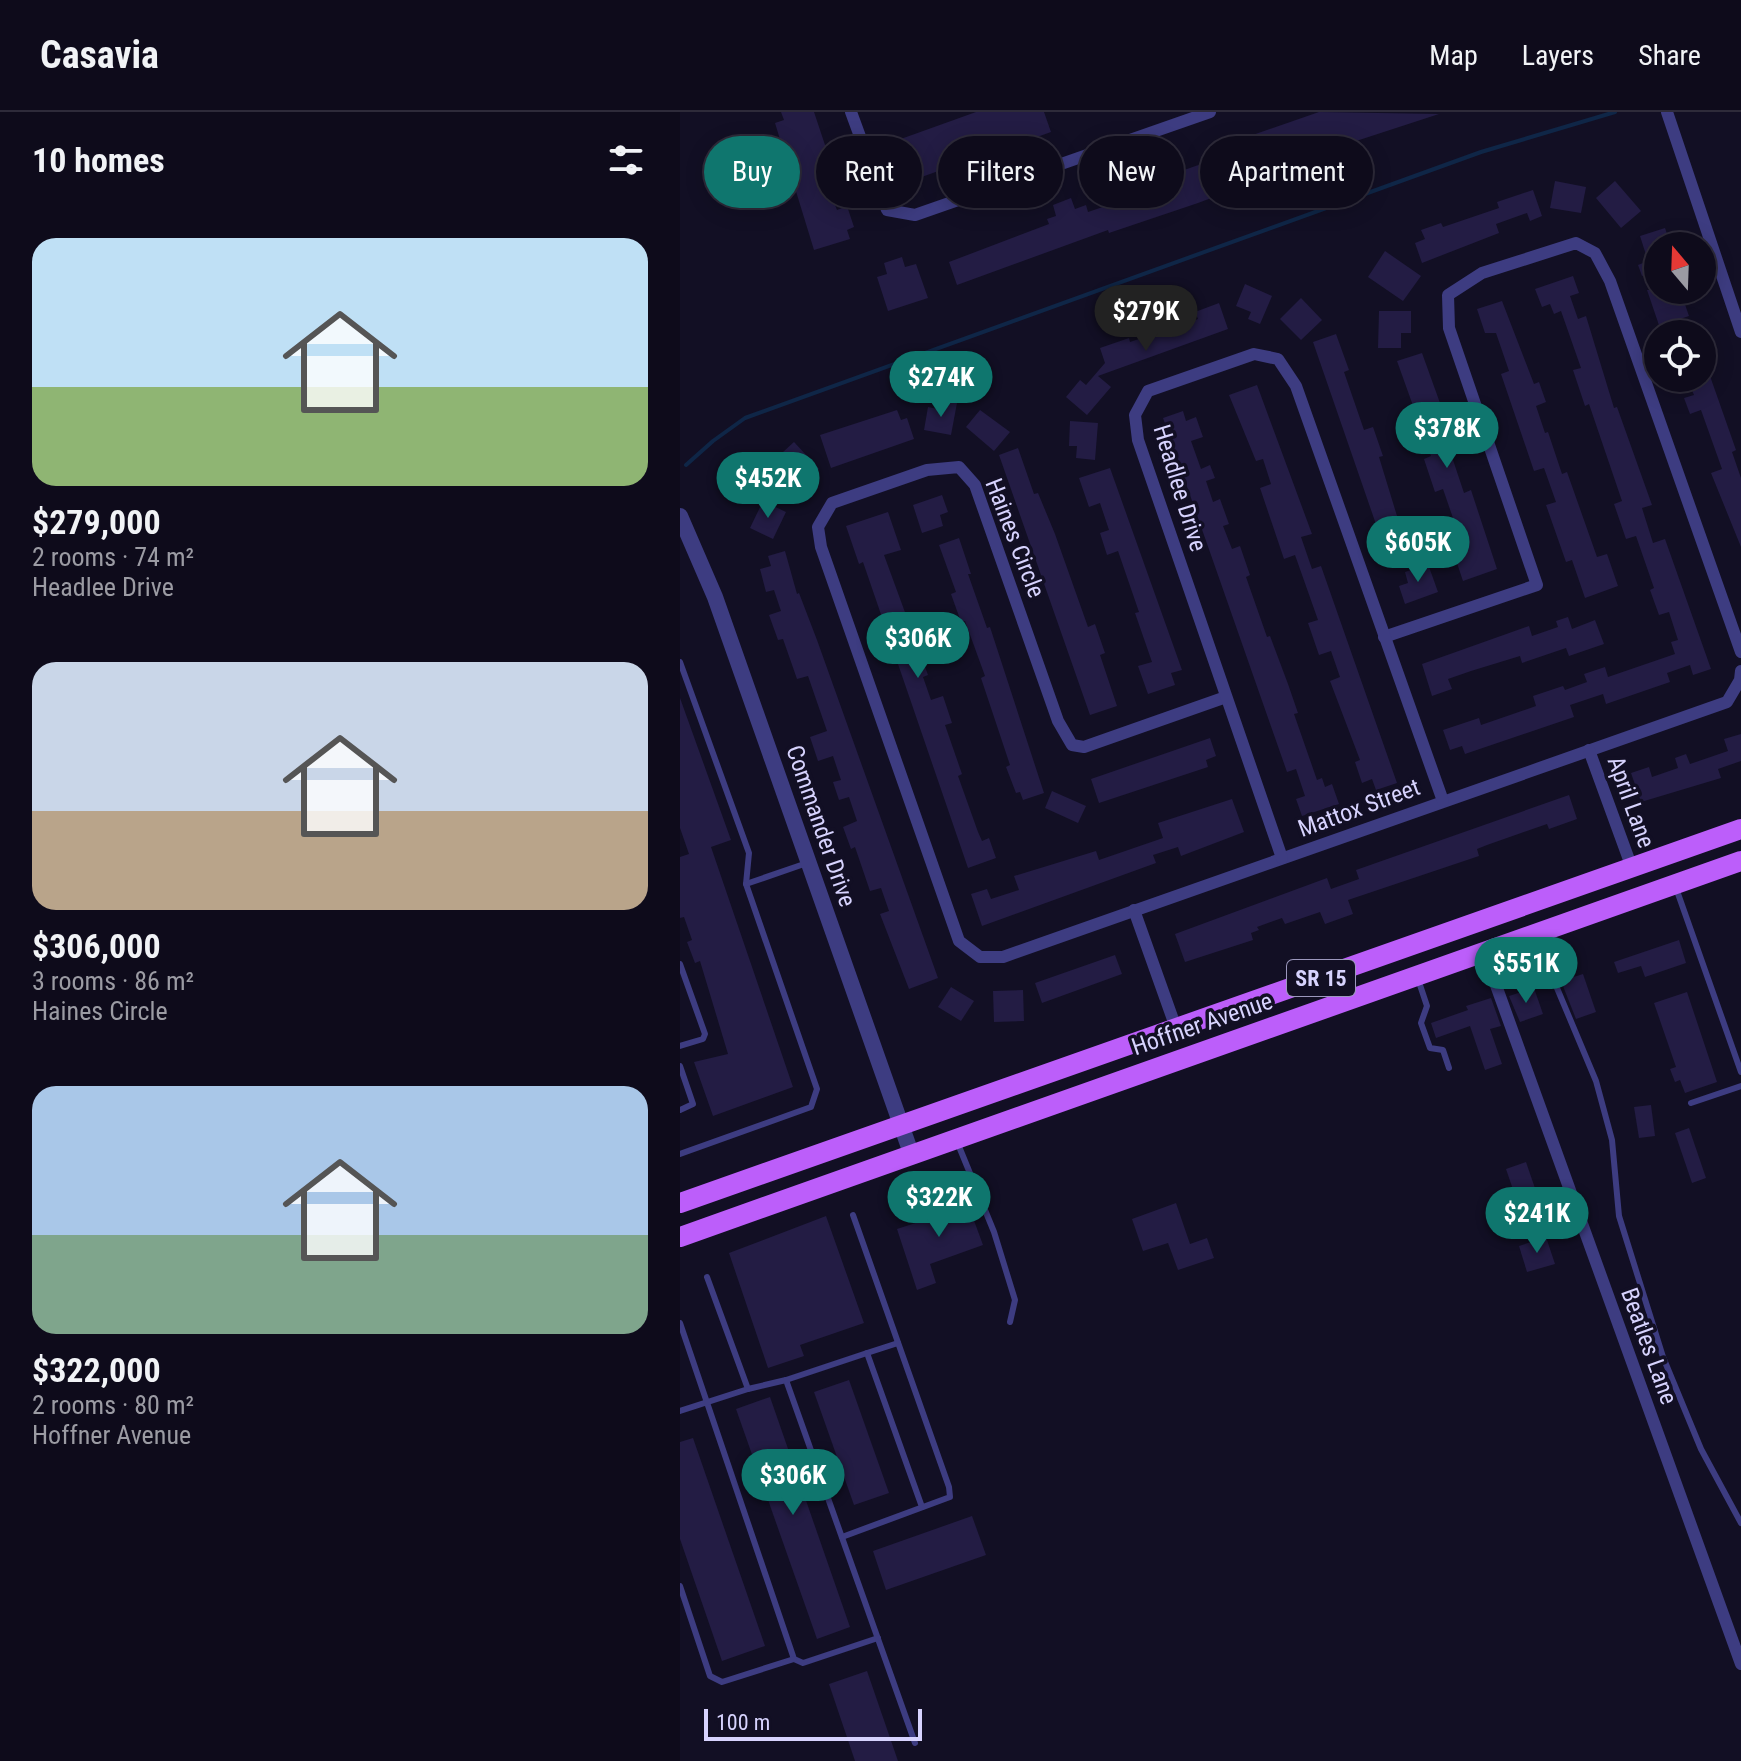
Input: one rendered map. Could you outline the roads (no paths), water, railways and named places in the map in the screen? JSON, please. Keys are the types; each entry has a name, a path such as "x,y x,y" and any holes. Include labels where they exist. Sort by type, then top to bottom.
{"main road":[{"name":"Hoffner Avenue","path":"680,1203 1741,829"},
{"path":"1675,884 1688,864 1741,841"},
{"name":"Hoffner Avenue","path":"680,1237 1741,861"},
{"path":"1484,952 1497,934 1608,898 1622,886 1632,868"}],"street":[{"path":"851,112 887,210 915,215 1210,112"},
{"path":"1667,112 1741,332"},
{"path":"1384,637 1537,585 1449,328 1448,295 1482,273 1576,243 1595,253 1610,281 1741,652"},
{"name":"Headlee Drive","path":"1282,858 1138,440 1135,415 1148,391 1254,354 1278,359 1296,386 1443,801"},
{"name":"Haines Circle","path":"980,957 959,941 821,547 818,527 832,503 927,470 959,467 975,485 1058,721 1072,745 1084,747 1226,697"},
{"name":"Commander Drive","path":"680,516 715,597 911,1153"},
{"path":"1740,680 1741,671"},
{"name":"Mattox Street","path":"980,957 1003,957 1727,702 1740,680"},
{"name":"April Lane","path":"1589,750 1632,868"},
{"path":"1134,910 1176,1028"},
{"name":"Beatles Lane","path":"1484,952 1741,1664"}],"lane":[{"path":"680,662 749,853 746,884 817,1089 811,1107 680,1154"},
{"path":"746,884 808,862"},
{"path":"1675,884 1741,1072"},
{"path":"1534,935 1596,1081 1612,1140 1619,1216 1663,1357 1701,1449 1741,1523"},
{"path":"680,964 705,1034 703,1039 680,1046"},
{"path":"1417,976 1427,1006 1421,1023 1430,1048 1443,1050 1449,1068"},
{"path":"680,1066 693,1100 693,1104 680,1110"},
{"path":"1691,1103 1741,1086"},
{"path":"956,1137 994,1232 1015,1300 1010,1322"},
{"path":"842,1537 950,1497 853,1215"},
{"path":"707,1277 748,1389"},
{"path":"680,1323 794,1659"},
{"path":"680,1411 898,1343"},
{"path":"867,1353 922,1507"},
{"path":"786,1380 915,1743"},
{"path":"680,1586 710,1676 722,1682 794,1659 803,1663 878,1638"}],"waterway":[{"path":"686,465 745,418 1481,152 1615,112"}]}
